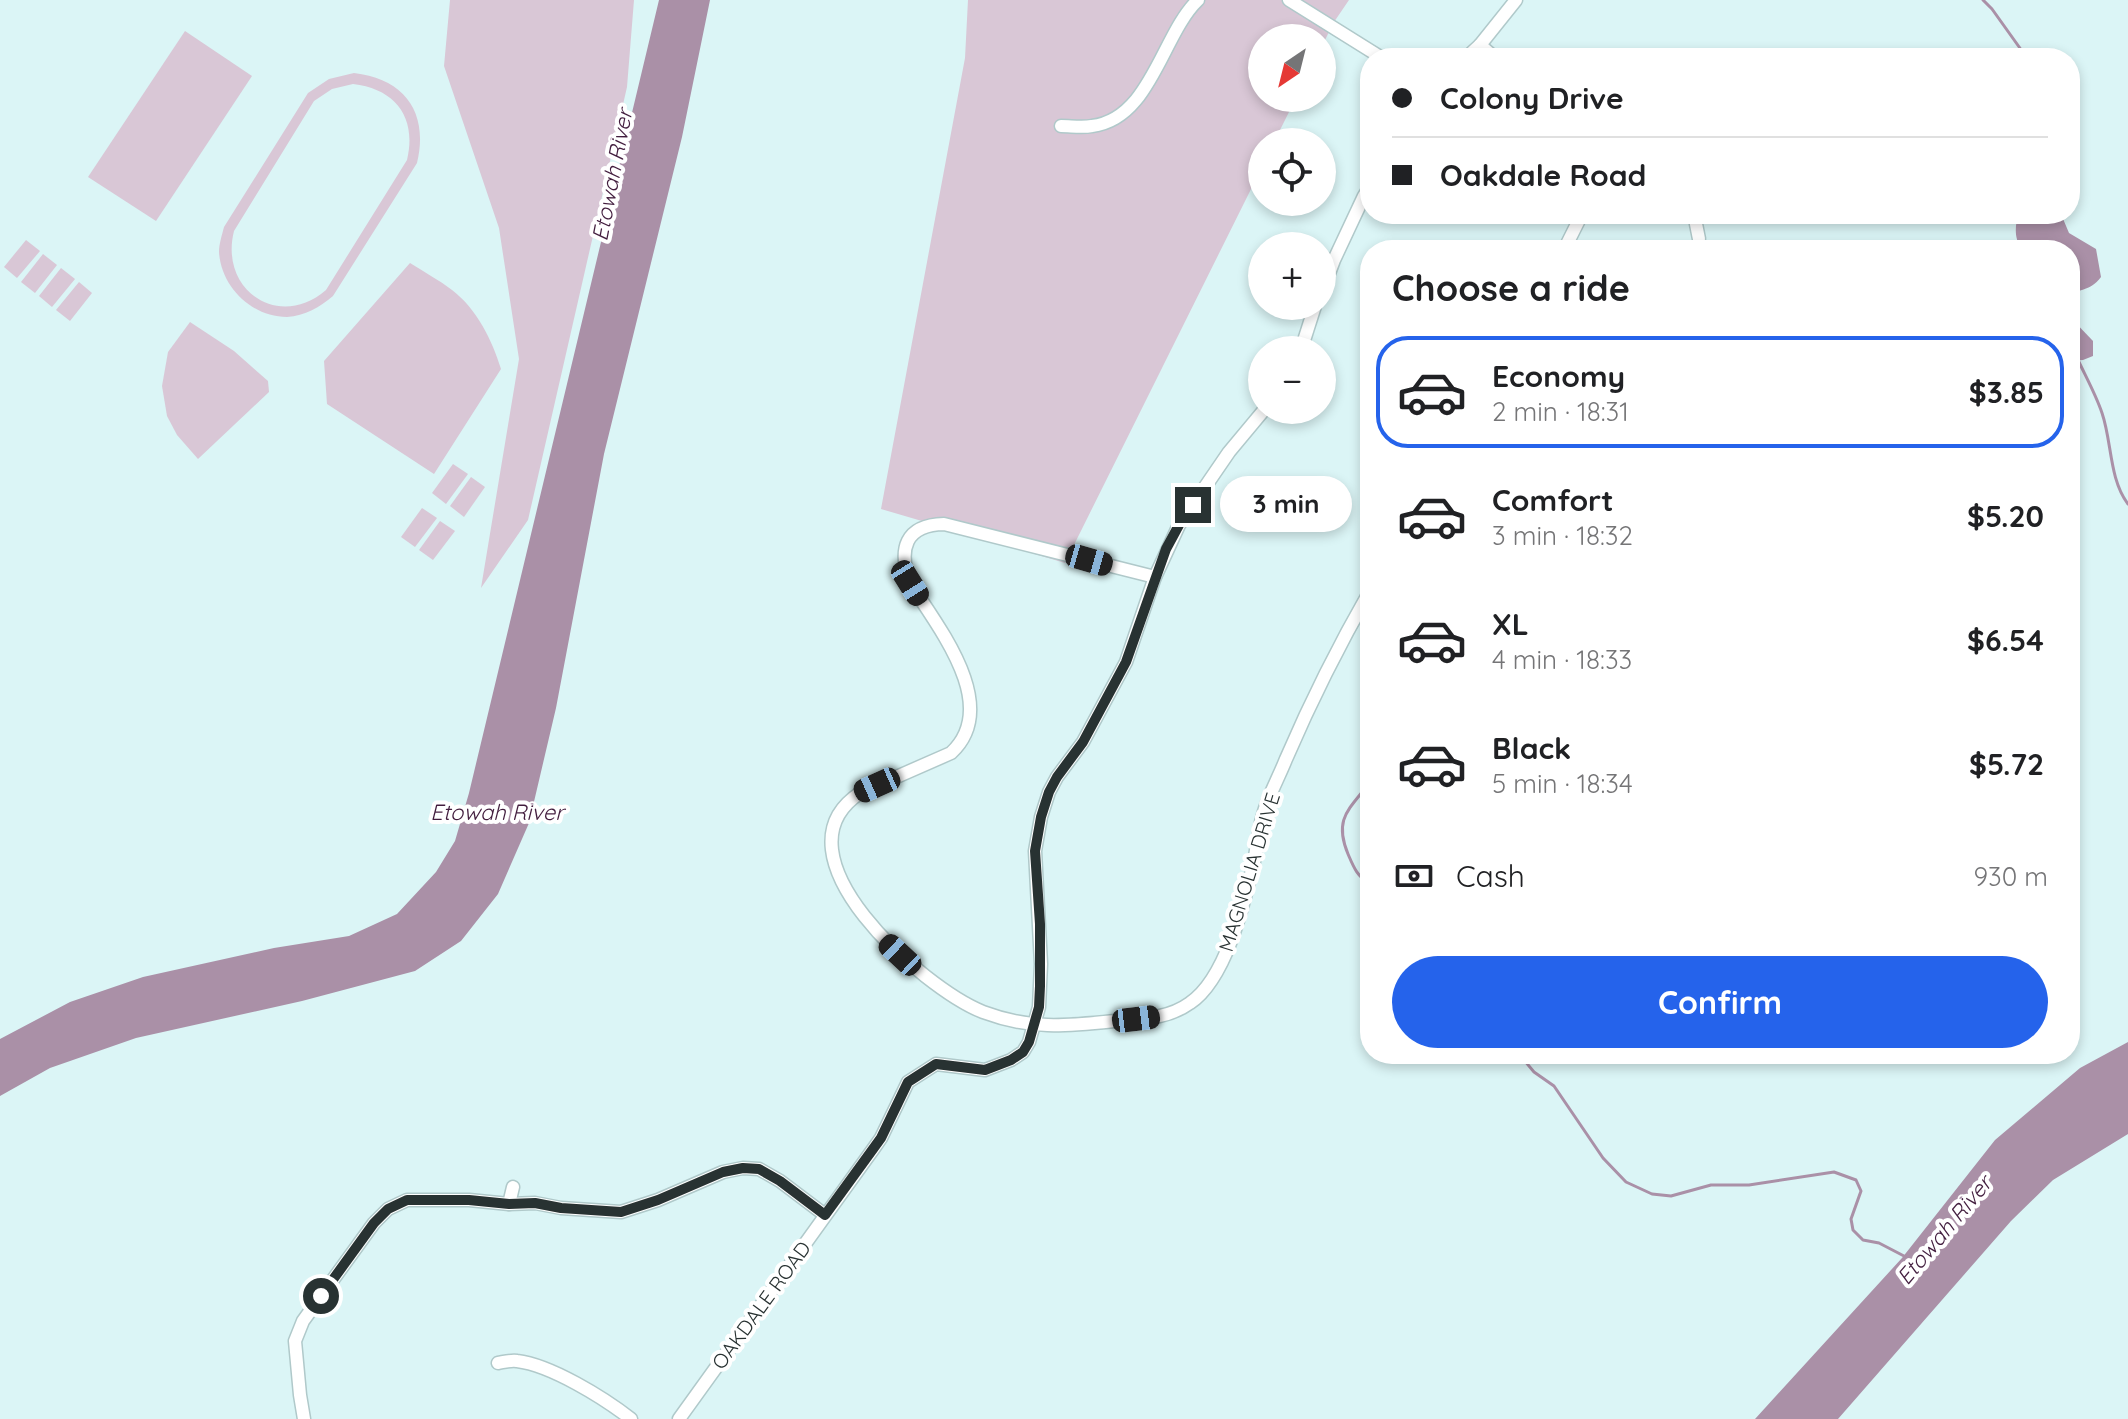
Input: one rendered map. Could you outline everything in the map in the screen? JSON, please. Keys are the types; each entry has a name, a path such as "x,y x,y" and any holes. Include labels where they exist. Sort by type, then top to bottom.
{"street":[{"path":"1061,126 1094,126 1112,120 1126,110 1156,71 1179,22 1198,0"},
{"path":"1289,0 1366,48"},
{"path":"1477,48 1516,0"},
{"path":"1480,45 1483,48"},
{"path":"1336,256 1360,205"},
{"path":"1696,224 1699,239"},
{"name":"OAKDALE ROAD","path":"679,1419 881,1138 908,1082 936,1064 985,1070 1011,1060 1023,1052 1029,1042 1039,1007 1041,964 1035,851 1049,792 1083,742 1126,662 1155,577 1179,525 1229,452 1252,424"},
{"name":"MAGNOLIA DRIVE","path":"1155,577 944,524 926,526 911,536 904,564 910,583 948,643 961,671 970,704 968,731 951,753 848,801 839,812 829,840 841,880 868,921 915,969 964,1004 1033,1026 1064,1026 1163,1016 1193,1002 1210,983 1229,946 1254,862 1263,814 1310,704 1360,608"},
{"path":"304,1419 295,1341 303,1321 374,1223 388,1209 407,1200 535,1203 621,1212 723,1172 743,1168 759,1169 780,1181 825,1215"},
{"path":"509,1204 513,1187"},
{"path":"498,1363 514,1360 545,1368 614,1406 631,1419"}],"shaded area":[{"path":"450,0 634,0 627,87 528,520 481,588 519,359 499,228 444,66"},
{"path":"968,0 1349,0 1333,24 1248,24 1248,112 1289,112 1281,128 1248,128 1248,195 1065,563 881,509 965,58"},
{"path":"185,31 252,76 156,221 88,177"},
{"path":"354,73 372,77 400,91 416,114 420,145 417,163 333,296 306,313 274,316 251,306 232,288 221,265 219,252 224,227 308,93 329,79","holes":["353,84 368,87 392,99 406,119 409,131 407,160 326,290 308,302 290,306 272,305 257,298 244,286 235,271 232,252 234,231 314,101 332,89"]},
{"path":"26,240 40,251 17,278 4,267"},
{"path":"43,254 57,265 35,293 21,282"},
{"path":"410,263 447,286 469,306 488,336 501,369 434,474 327,404 324,361"},
{"path":"61,268 75,279 52,307 39,296"},
{"path":"79,282 92,293 70,321 56,310"},
{"path":"190,322 234,351 268,381 269,392 198,459 177,435 167,416 162,386 168,352"},
{"path":"453,464 468,474 446,504 432,493"},
{"path":"471,477 485,487 464,517 450,506"},
{"path":"422,508 437,518 415,547 401,537"},
{"path":"440,521 455,531 433,560 419,550"}],"water":[{"name":"Etowah River","path":"659,0 710,0 682,137 604,454 556,708 529,823 498,894 461,941 415,971 302,1001 136,1038 50,1068 0,1096 0,1039 70,1002 143,977 274,948 349,936 397,914 436,872 455,841"},
{"path":"2016,224 2065,224 2069,233 2096,249 2101,277 2080,291 2080,240 2018,240"},
{"path":"2080,327 2093,341 2093,356 2080,360"},
{"name":"Etowah River","path":"2128,1042 2128,1134 2053,1180 2011,1221 1838,1419 1755,1419 1902,1258 1995,1140 2080,1068"}],"waterway":[{"path":"1983,0 2020,48"},
{"path":"2080,364 2102,413 2117,483 2128,504"},
{"path":"1360,794 1346,815 1342,831 1348,854 1360,876"},
{"path":"1527,1064 1554,1086 1603,1158 1626,1182 1652,1194 1671,1196 1711,1185 1749,1185 1834,1172 1856,1180 1861,1191 1851,1219 1853,1230 1863,1240 1879,1243 1904,1256"}],"route":[{"path":"321,1296 374,1223 388,1209 407,1200 535,1203 621,1212 723,1172 743,1168 759,1169 780,1181 825,1215 881,1138 908,1082 936,1064 985,1070 1023,1052 1039,1007 1041,944 1035,851 1041,817 1057,777 1083,742 1126,662 1166,549 1193,505"}]}
